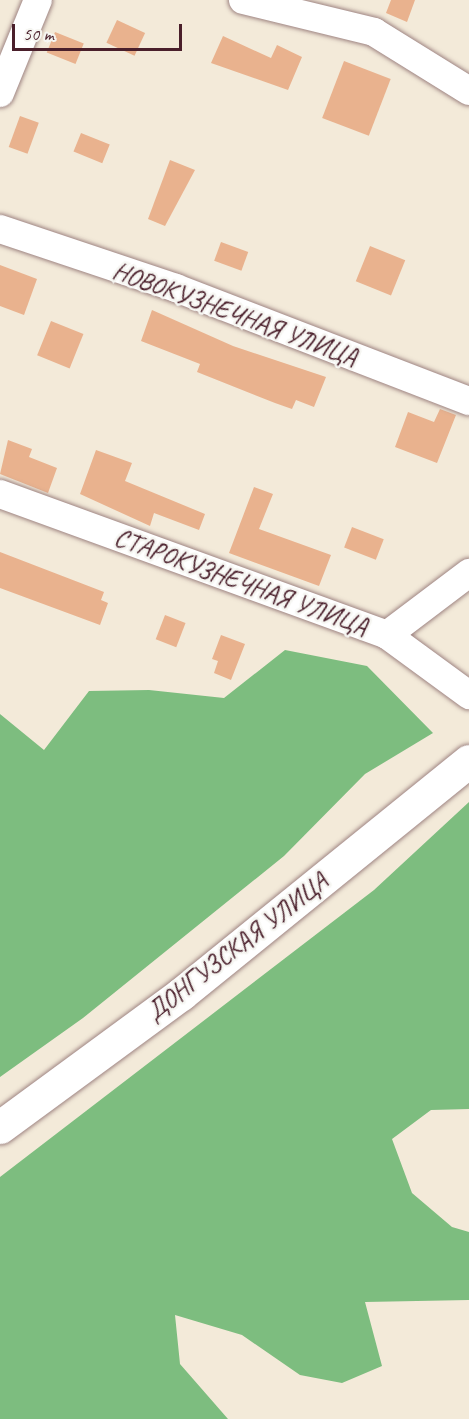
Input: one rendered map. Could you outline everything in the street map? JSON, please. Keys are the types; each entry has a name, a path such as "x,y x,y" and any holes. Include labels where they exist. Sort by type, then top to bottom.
{"main road":[{"name":"ДОНГУЗСКАЯ УЛИЦА","path":"0,1127 181,994 469,761"}],"street":[{"path":"0,93 38,0"},
{"path":"243,0 374,32 469,91"},
{"name":"НОВОКУЗНЕЧНАЯ УЛИЦА","path":"0,229 176,288 469,400"},
{"name":"СТАРОКУЗНЕЧНАЯ УЛИЦА","path":"0,494 387,635 469,695"},
{"path":"387,635 469,573"}],"green space":[{"path":"285,650 367,666 433,733 365,774 284,856 83,1018 0,1077 0,714 44,750 89,691 149,690 224,698"},
{"path":"469,802 469,1109 431,1110 392,1139 412,1193 452,1227 469,1232 469,1300 365,1302 382,1366 342,1383 300,1375 242,1335 175,1315 180,1364 228,1419 0,1419 0,1177 374,890"}],"building":[{"path":"391,0 415,0 407,22 386,13"},
{"path":"117,20 145,33 135,56 106,43"},
{"path":"55,32 84,44 76,64 47,52"},
{"path":"223,36 271,58 277,45 302,57 288,90 211,63"},
{"path":"344,61 391,79 369,136 322,118"},
{"path":"20,116 39,123 28,154 9,147"},
{"path":"81,133 110,145 102,163 74,152"},
{"path":"170,160 195,170 165,226 148,219"},
{"path":"221,242 248,252 241,271 214,261"},
{"path":"370,246 405,260 391,295 356,281"},
{"path":"0,265 37,279 24,315 0,306"},
{"path":"152,310 233,346 326,377 314,407 296,400 292,409 275,403 197,372 200,364 141,341"},
{"path":"51,321 83,334 70,368 37,355"},
{"path":"440,409 456,415 437,463 395,447 408,412 434,422"},
{"path":"8,440 32,449 29,457 57,468 48,493 0,474"},
{"path":"96,450 132,463 125,481 205,514 199,530 154,513 150,526 80,494"},
{"path":"254,487 273,494 259,529 331,555 319,586 229,553"},
{"path":"352,527 384,539 376,560 344,548"},
{"path":"0,552 104,592 101,600 108,603 100,625 0,588"},
{"path":"165,615 186,623 176,647 156,639"},
{"path":"221,635 245,644 231,680 214,673 218,661 212,659"}]}
